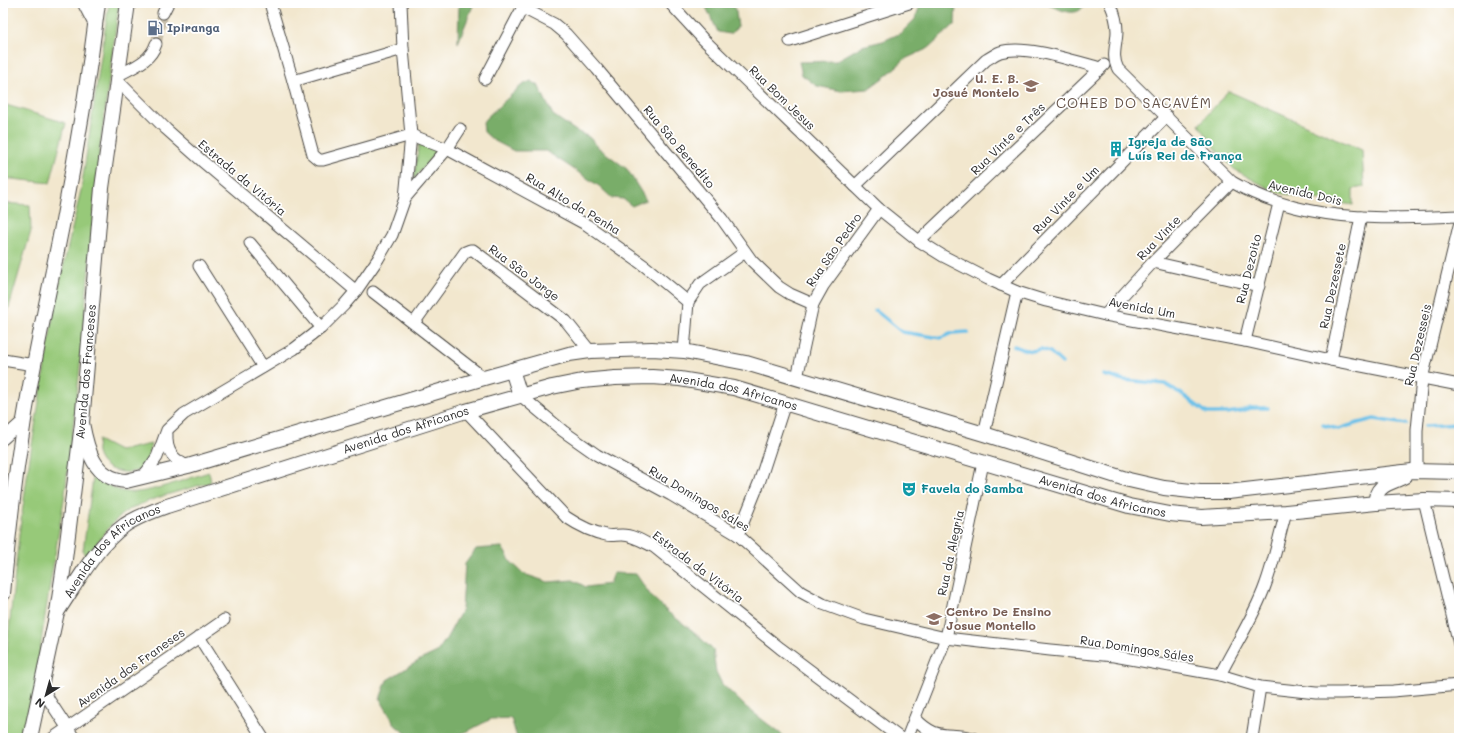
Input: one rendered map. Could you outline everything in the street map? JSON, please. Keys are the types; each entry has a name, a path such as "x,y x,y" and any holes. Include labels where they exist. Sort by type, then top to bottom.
{"main road":[{"path":"3,594 7,518 44,309 66,206 86,92 98,3"},
{"name":"Avenida dos Franceses","path":"30,738 57,612 82,424 102,188 128,3"},
{"name":"Avenida dos Africanos","path":"82,424 89,452 99,469 108,476 120,480 141,478 188,466 569,354 590,351 652,349 684,350 746,363 984,434 1129,480 1164,488 1200,492 1228,492 1415,471 1459,472"},
{"path":"512,370 520,395"},
{"name":"Avenida dos Africanos","path":"57,612 97,554 111,538 125,525 143,515 167,506 520,395 582,381 616,378 652,377 680,379 734,388 1129,506 1170,514 1201,517 1286,512 1424,500 1459,501"},
{"path":"1376,503 1377,493 1382,487 1415,471"}],"street":[{"path":"83,3 95,26"},
{"path":"270,3 313,154 316,158 324,160 412,135"},
{"path":"141,478 157,457 167,430 184,414 294,349 321,328 356,291 378,259 392,235 405,198 412,135 403,49 401,3"},
{"name":"Rua Bom Jesus","path":"670,3 703,39 878,208"},
{"path":"790,41 909,3"},
{"path":"1110,3 1116,22 1117,32 1114,55"},
{"path":"485,79 524,6"},
{"name":"Rua São Benedito","path":"524,6 554,24 598,69 722,219 744,252 756,266 779,287 790,294 814,304"},
{"path":"117,77 147,59 153,52 156,44"},
{"path":"293,81 403,49"},
{"path":"854,186 986,60 999,52 1014,50 1029,52 1057,57 1100,68"},
{"name":"Rua Vinte e Três","path":"919,241 1114,55"},
{"name":"Avenida Dois","path":"1114,55 1116,66 1121,72 1232,182 1246,190 1280,203 1323,212 1361,217 1459,216"},
{"name":"Estrada da Vitória","path":"117,77 166,129 356,291"},
{"name":"Rua Vinte e Um","path":"1001,285 1167,116"},
{"path":"405,198 447,149 460,129"},
{"name":"Rua Alto da Penha","path":"412,135 447,149 587,225 646,267 688,302"},
{"name":"Rua Vinte","path":"1105,314 1153,262 1232,182"},
{"name":"Rua Dezoito","path":"1245,341 1280,203"},
{"name":"Avenida Um","path":"878,208 919,241 943,256 1001,285 1034,298 1422,379 1459,385"},
{"name":"Rua São Pedro","path":"797,378 814,304 823,286 878,208"},
{"name":"Rua Dezessete","path":"1331,360 1361,217"},
{"name":"Rua Dezesseis","path":"1415,471 1422,379 1459,226"},
{"path":"250,243 321,328"},
{"name":"Rua São Jorge","path":"414,323 465,252 473,250 566,322 590,351"},
{"path":"684,350 688,302 691,295 700,284 744,252"},
{"path":"1153,262 1258,286"},
{"path":"199,266 263,367"},
{"path":"373,292 484,378"},
{"path":"984,434 1017,292"},
{"path":"3,360 34,365"},
{"name":"Rua Domingos Sáles","path":"520,395 563,432 597,455 672,495 738,535 801,592 823,604 864,618 946,638 1114,656 1220,675 1260,687 1316,693 1341,693 1393,691 1459,685"},
{"path":"738,535 760,483 785,403"},
{"name":"Estrada da Vitória","path":"466,411 566,517 593,532 607,536 623,535 639,539 654,548 780,648 900,738"},
{"path":"3,439 24,420"},
{"path":"167,430 169,452 178,462 188,466"},
{"name":"Rua da Alegria","path":"907,738 946,638 983,463"},
{"path":"1424,500 1459,644"},
{"path":"1220,675 1234,647 1248,626 1266,585 1286,512"},
{"name":"Avenida dos Franeses","path":"53,738 224,620"},
{"path":"199,637 263,738"},
{"path":"42,684 49,700 74,738"},
{"path":"1252,738 1260,687"},
{"path":"915,718 929,734 938,737 973,738"}],"green space":[{"path":"109,3 119,3 99,156 79,376 65,493 43,628 34,698 23,738 3,738 6,658 19,535 29,463 56,298 81,190"},
{"path":"459,3 474,3 458,43"},
{"path":"704,3 732,3 736,12 738,27 730,34 718,32"},
{"path":"921,3 956,3 955,24 929,48 905,59 868,89 841,91 817,86 802,75 799,62 836,61 862,46 883,41 901,33 915,19"},
{"path":"1047,3 1087,3 1083,8 1076,12 1068,12"},
{"path":"531,81 538,85 553,115 576,131 589,137 599,148 627,169 646,200 632,206 623,199 612,198 599,186 546,151 514,151 493,140 484,132 483,122 486,118 522,85"},
{"path":"1228,91 1362,150 1364,187 1353,189 1353,205 1276,192 1234,169 1221,156 1199,125"},
{"path":"3,104 66,123 50,183 3,178"},
{"path":"419,142 438,150 414,179"},
{"path":"3,203 30,205 31,231 3,328"},
{"path":"98,440 119,451 151,444 147,460 140,470 121,472 109,468 100,459 97,452"},
{"path":"209,472 211,482 151,500 121,515 87,556 84,554 83,551 93,478 118,490 135,492 156,489"},
{"path":"502,547 511,562 524,574 548,582 573,580 586,587 609,584 613,573 636,574 651,596 713,650 716,672 722,684 746,707 786,738 517,738 511,718 491,719 466,732 443,738 411,737 396,726 380,699 387,680 420,660 437,652 462,610 465,564 476,549"}],"waterway":[{"path":"875,310 902,332 941,338 952,333 968,332"},
{"path":"1014,346 1032,351 1041,349 1050,352 1062,363"},
{"path":"1103,375 1124,380 1165,384 1207,413 1227,413 1251,408 1268,408"},
{"path":"1323,425 1338,429 1374,419 1406,424"},
{"path":"1425,426 1459,424"}],"tunnel":[{"path":"156,44 163,13"}],"place":[{"name":"Ipiranga","path":"155,28"},
{"name":"U. E. B. Josué Montelo","path":"1031,86"},
{"name":"Igreja de São Luís Rei de França","path":"1116,149"},
{"name":"Favela do Samba","path":"909,489"},
{"name":"Centro De Ensino Josue Montello","path":"934,619"}],"district":[{"name":"COHEB DO SACAVÉM","path":"1134,103"}]}
